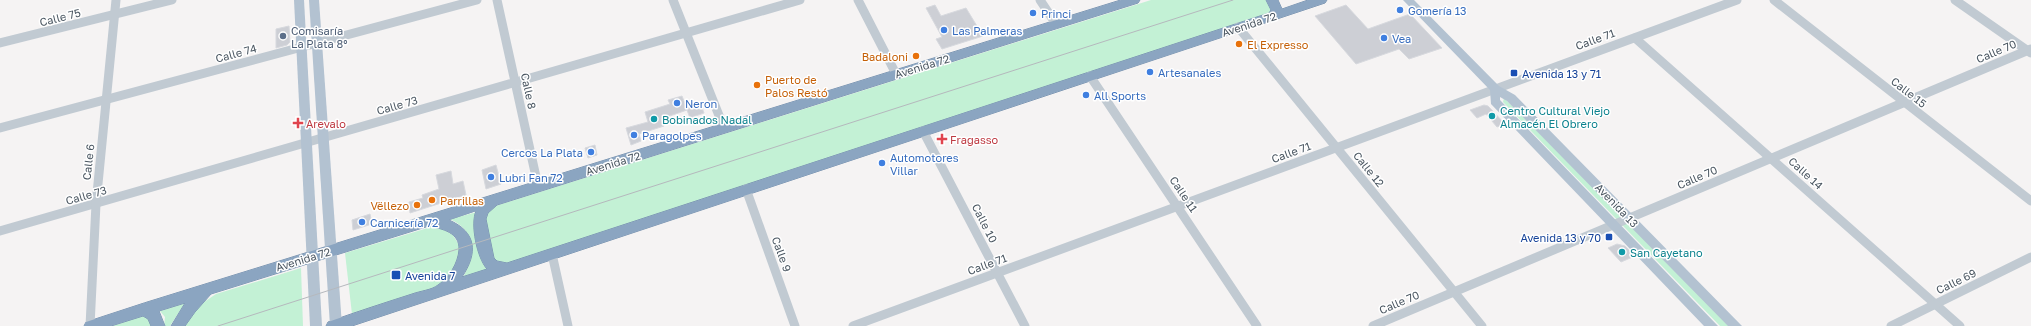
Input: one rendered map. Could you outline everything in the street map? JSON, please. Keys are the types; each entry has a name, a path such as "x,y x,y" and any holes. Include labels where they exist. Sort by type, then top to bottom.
{"highway":[{"name":"Avenida 72","path":"90,326 1134,0"},
{"path":"1272,0 1277,10 1273,16"},
{"path":"1296,0 1318,1"},
{"name":"Avenida 72","path":"335,326 1318,1"},
{"path":"493,200 483,210 479,219 486,260 493,268 508,268"},
{"path":"428,221 442,222 454,227 462,235 467,245 466,257 461,270 443,290"},
{"path":"178,326 184,313 195,300 210,289"},
{"path":"144,309 154,315 158,326"}],"main road":[{"path":"299,0 316,326"},
{"path":"314,0 335,326"},
{"name":"Avenida 13","path":"1408,0 1495,89 1511,98 1736,326"},
{"name":"Avenida 13","path":"1495,89 1495,101 1712,326"}],"street":[{"name":"Calle 6","path":"90,326 96,204 116,0"},
{"name":"Calle 75","path":"0,43 172,0"},
{"name":"Calle 74","path":"0,128 477,0"},
{"name":"Calle 8","path":"497,0 538,186"},
{"path":"673,0 724,128"},
{"name":"Calle 73","path":"0,231 800,0"},
{"path":"858,0 896,74"},
{"path":"1040,0 1056,24"},
{"name":"Calle 71","path":"853,326 1736,0"},
{"name":"Calle 15","path":"1774,0 2031,201"},
{"path":"1956,0 2030,51"},
{"name":"Calle 12","path":"1238,27 1482,326"},
{"name":"Calle 14","path":"1635,38 1960,326"},
{"name":"Calle 70","path":"1373,326 1904,102 2030,51"},
{"name":"Calle 11","path":"1090,76 1257,326"},
{"name":"Calle 10","path":"923,131 1025,326"},
{"name":"Calle 9","path":"746,189 795,326"},
{"path":"552,254 568,326"},
{"name":"Calle 69","path":"1891,326 2031,257"}],"green space":[{"path":"1151,0 1268,0 1273,6 1270,15 503,266 492,262 484,217 492,207"},
{"path":"1504,98 1731,326 1720,326 1503,102"},
{"path":"477,212 479,251 484,265 488,270 462,279 470,261 472,245 466,231 450,219"},
{"path":"431,227 443,229 453,235 459,245 460,257 448,279 434,289 352,314 345,253"},
{"path":"301,268 303,326 182,326 201,304 216,294"},
{"path":"185,303 170,326 164,326 165,317 160,311"},
{"path":"142,316 150,318 154,326 112,326"}],"building":[{"path":"935,5 941,16 966,8 983,36 942,49 936,39 942,37 926,8"},
{"name":"Vea","path":"1346,5 1368,29 1410,14 1442,48 1409,59 1399,49 1356,64 1315,16"},
{"name":"Comisaría La Plata 8°","path":"289,26 290,42 287,45 276,48 276,29"},
{"path":"682,96 686,106 700,102 704,113 690,118 687,110 661,119 664,126 639,134 641,141 631,145 626,128 648,122 645,112 670,104 668,100"},
{"name":"Centro Cultural Viejo Almacén El Obrero","path":"1484,105 1488,106 1505,124 1497,127 1486,114 1477,118 1470,110"},
{"name":"Cercos La Plata","path":"595,145 597,155 588,158 585,148"},
{"name":"Lubri Fan 72","path":"496,165 501,184 486,189 482,170"},
{"path":"451,171 453,184 463,181 466,195 410,213 409,202 423,198 422,195 439,189 436,175"},
{"name":"Carnicería 72","path":"370,214 372,224 353,230 352,220"},
{"name":"San Cayetano","path":"1617,244 1625,246 1635,256 1621,262 1608,248"}],"tram line":[{"path":"218,326 1233,0"}],"place":[{"name":"Gomería 13","path":"1400,10"},
{"name":"Princi","path":"1033,13"},
{"name":"Las Palmeras","path":"944,30"},
{"name":"Comisaría La Plata 8°","path":"283,36"},
{"name":"Vea","path":"1384,38"},
{"name":"El Expresso","path":"1239,44"},
{"name":"Badaloni","path":"916,56"},
{"name":"Artesanales","path":"1150,72"},
{"name":"Avenida 13 y 71","path":"1514,73"},
{"name":"Puerto de Palos Restó","path":"757,85"},
{"name":"All Sports","path":"1086,95"},
{"name":"Neron","path":"677,103"},
{"name":"Centro Cultural Viejo Almacén El Obrero","path":"1492,116"},
{"name":"Bobinados Nadal","path":"654,119"},
{"name":"Arevalo","path":"298,123"},
{"name":"Paragolpes","path":"634,135"},
{"name":"Fragasso","path":"942,139"},
{"name":"Cercos La Plata","path":"591,152"},
{"name":"Automotores Villar","path":"882,163"},
{"name":"Lubri Fan 72","path":"491,177"},
{"name":"Parrillas","path":"432,200"},
{"name":"Vëllezo","path":"417,205"},
{"name":"Carnicería 72","path":"362,222"},
{"name":"Avenida 13 y 70","path":"1609,237"},
{"name":"San Cayetano","path":"1622,252"},
{"name":"Avenida 7","path":"396,275"}]}
